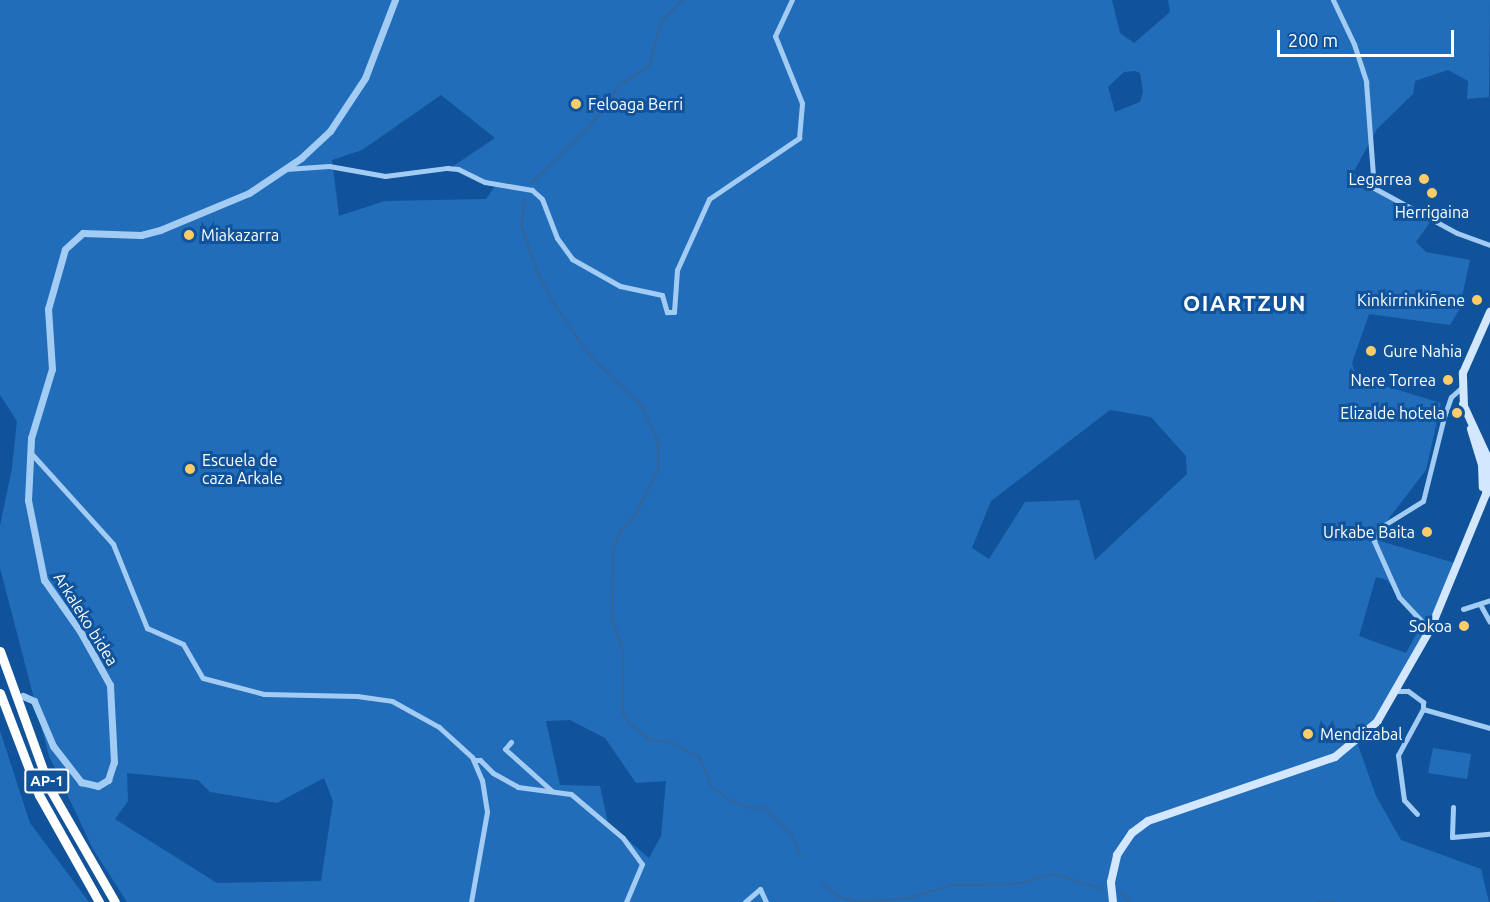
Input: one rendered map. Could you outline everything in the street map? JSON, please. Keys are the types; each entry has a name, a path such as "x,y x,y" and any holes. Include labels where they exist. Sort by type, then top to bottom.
{"highway":[{"name":"AP-1","path":"0,651 50,789 115,902"},
{"name":"AP-1","path":"0,693 39,795 99,902"}],"main road":[{"path":"1113,902 1112,871 1132,833 1167,812 1335,757 1351,747 1374,726 1430,630 1481,510 1488,476 1487,455 1477,439 1463,404 1461,388 1465,366 1490,312"}],"street":[{"name":"Arkaleko bidea","path":"23,696 34,701 53,746 81,782 98,786 108,780 114,762 110,685 74,622 44,580 28,500 30,452 52,369 48,309 59,262 74,238 93,231 150,234 249,193 316,146 351,99 372,64 395,0"},
{"path":"286,169 329,166 384,176 447,168 485,182 539,194 557,238 572,259 620,286 662,295 667,312 674,312 676,270 709,199 799,138 802,103 775,36 777,25 792,0"},
{"path":"1333,0 1354,44 1366,82 1373,143 1374,188 1457,233 1490,245"},
{"path":"1430,630 1399,597 1374,541 1381,527 1423,501 1444,417 1451,397 1461,388"},
{"path":"1477,439 1490,446"},
{"path":"30,452 113,544 147,628 183,644 203,678 264,694 357,696 392,701 439,727 475,760 487,812 471,902"},
{"path":"1463,609 1481,606 1490,600"},
{"path":"1481,606 1490,622"},
{"path":"1396,691 1408,691 1424,702 1424,709 1398,755 1404,800 1417,814"},
{"path":"1424,709 1490,728"},
{"path":"511,742 505,749 553,792"},
{"path":"475,760 480,760 493,773 518,787 573,795 635,851 642,868 631,885 626,902"},
{"path":"1453,807 1452,837 1490,834"},
{"path":"745,902 760,889 766,902"}],"shaded area":[{"path":"0,0 1112,0 1120,33 1134,43 1170,12 1168,0 1490,0 1489,97 1467,99 1468,81 1448,70 1415,81 1413,94 1377,129 1353,173 1433,218 1416,242 1426,252 1470,260 1459,310 1450,325 1369,314 1352,363 1356,377 1441,403 1426,470 1373,539 1458,564 1430,630 1358,745 1376,796 1401,840 1481,869 1489,902 127,902 93,849 49,756 0,568 0,526 12,468 17,421 0,395","holes":["1124,72 1140,73 1143,92 1140,102 1115,112 1108,87","441,95 495,138 452,167 495,186 486,199 385,201 339,216 332,160 362,150","1110,410 1151,417 1186,456 1187,474 1095,560 1079,500 1025,502 989,559 972,548 991,501","1376,577 1387,580 1420,627 1406,653 1359,636","570,720 605,738 636,783 666,781 661,836 649,858 608,823 600,786 560,785 546,721","127,773 198,780 210,792 277,803 324,778 333,801 321,881 217,883 115,819 128,801"]},
{"path":"0,731 30,823 89,902 0,902"},
{"path":"1433,748 1471,754 1467,779 1428,773"}],"waterway":[{"path":"531,183 584,133 612,99 618,86 649,67 661,22 683,0"},
{"path":"525,199 522,226 539,275 554,303 588,353 643,407 658,440 659,469 636,515 620,533 614,552 612,617 624,651 623,712 629,723 649,739 674,744 700,757 712,787 732,801 749,808 765,808 792,835 801,856"},
{"path":"822,883 839,897 860,902 909,898 952,885 1017,884 1055,874 1103,889"},
{"path":"1121,893 1129,902"},
{"path":"1317,902 1334,902"}],"place":[{"name":"Feloaga Berri","path":"576,104"},
{"name":"Legarrea","path":"1424,179"},
{"name":"Herrigaina","path":"1432,193"},
{"name":"Miakazarra","path":"189,235"},
{"name":"Kinkirrinkiñene","path":"1477,300"},
{"name":"Gure Nahia","path":"1371,351"},
{"name":"Nere Torrea","path":"1448,380"},
{"name":"Elizalde hotela","path":"1457,413"},
{"name":"Escuela de caza Arkale","path":"190,469"},
{"name":"Urkabe Baita","path":"1427,532"},
{"name":"Sokoa","path":"1464,626"},
{"name":"Mendizabal","path":"1308,734"}],"district":[{"name":"OIARTZUN","path":"1245,303"}]}
